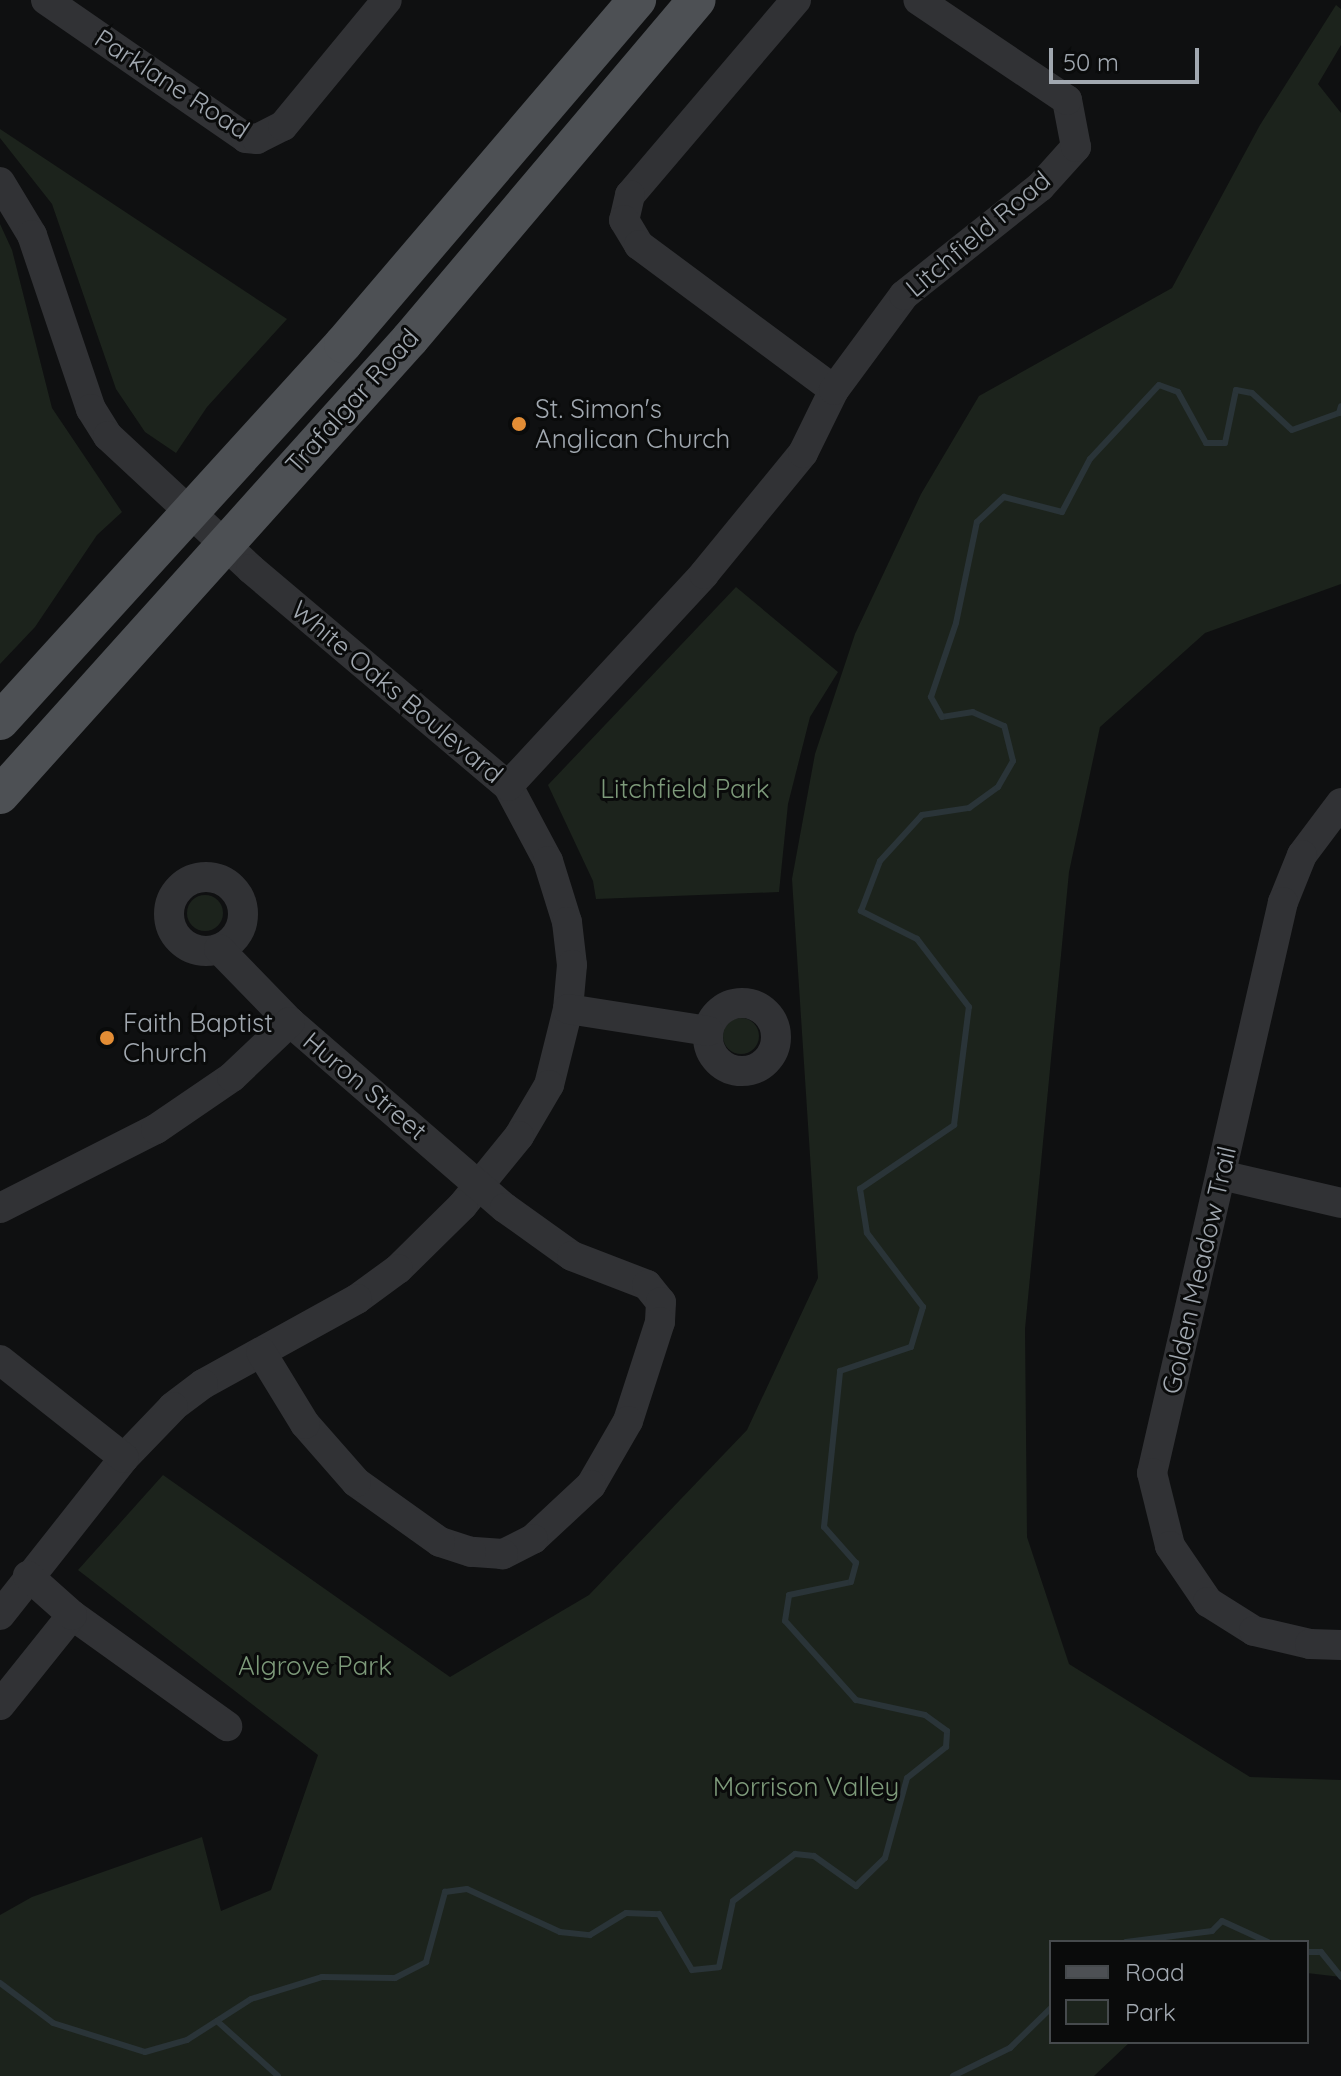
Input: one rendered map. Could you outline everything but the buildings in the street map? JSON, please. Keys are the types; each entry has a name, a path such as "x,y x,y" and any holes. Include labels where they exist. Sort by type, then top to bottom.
{"main road":[{"name":"Trafalgar Road","path":"0,721 512,152 637,0"},
{"name":"Trafalgar Road","path":"0,795 410,339 696,0"}],"street":[{"name":"Parklane Road","path":"46,0 246,138 257,139 283,126 387,0"},
{"path":"796,0 630,195 624,220 639,245 834,390"},
{"name":"Litchfield Road","path":"508,786 714,562 803,453 834,390 904,295 1040,187 1076,147 1067,100 918,0"},
{"name":"White Oaks Boulevard","path":"0,182 32,235 91,409 108,436 223,545 508,786 548,861 567,922 572,965 568,1009 549,1085 481,1185 398,1269 335,1313 261,1352 173,1407 124,1458 0,1615"},
{"name":"Golden Meadow Trail","path":"1341,803 1302,855 1283,902 1152,1473 1170,1546 1208,1602 1254,1631 1341,1645"},
{"name":"Huron Street","path":"219,949 290,1022 481,1185 572,1256 647,1285 661,1302 660,1322 628,1421 591,1485 533,1539 503,1554 471,1552 440,1542 356,1482 305,1424 261,1352"},
{"path":"568,1009 708,1031"},
{"path":"0,1208 156,1129 232,1077 290,1022"},
{"path":"1221,1175 1341,1203"},
{"path":"0,1360 124,1458"},
{"path":"28,1576 72,1615 227,1726"},
{"path":"0,1705 72,1615"}],"green space":[{"name":"Morrison Valley","path":"1336,5 1341,9 1341,45 1318,84 1341,113 1341,584 1205,633 1100,727 1069,872 1025,1329 1027,1537 1069,1664 1250,1777 1341,1780 1341,1977 1309,1973 1309,1940 1049,1940 1049,2044 1128,2044 1094,2076 0,2076 0,1915 32,1897 202,1837 221,1911 271,1890 318,1755 78,1570 163,1475 450,1677 589,1595 747,1430 818,1278 792,879 815,754 855,634 921,494 979,396 1172,288 1260,125"},
{"path":"0,129 287,319 207,407 176,453 145,432 116,389 52,204 0,138"},
{"path":"0,224 12,250 52,408 122,512 97,535 35,627 0,664"},
{"name":"Litchfield Park","path":"736,587 838,672 810,717 788,804 779,892 596,899 593,881 548,785"},
{"path":"205,895 218,900 223,913 218,926 205,931 192,926 187,913 192,900"},
{"path":"741,1018 754,1023 759,1036 754,1049 741,1054 728,1049 723,1036 728,1023"}],"waterway":[{"path":"0,1983 53,2023 145,2052 187,2040 251,1999 322,1977 395,1978 426,1962 445,1892 467,1889 560,1932 590,1935 626,1913 659,1914 692,1970 719,1967 733,1901 795,1854 814,1856 856,1886 885,1858 907,1778 946,1747 947,1731 925,1715 856,1700 785,1621 789,1595 851,1582 856,1563 824,1527 840,1371 911,1347 923,1307 867,1233 860,1189 954,1125 969,1007 917,939 861,911 880,861 922,815 969,808 998,787 1013,761 1004,726 973,712 942,717 931,697 956,623 977,522 1004,497 1062,512 1090,459 1159,385 1178,392 1206,443 1225,443 1236,390 1252,393 1292,430 1339,413 1341,406"},
{"path":"1142,1940 1212,1931 1222,1921 1264,1940"},
{"path":"1309,1952 1321,1952 1341,1977"},
{"path":"953,2076 1010,2048 1049,2010"},
{"path":"217,2021 278,2076"}],"place":[{"name":"St. Simon's Anglican Church","path":"519,424"},
{"name":"Faith Baptist Church","path":"107,1038"}],"park label":[{"name":"Algrove Park","path":"315,1666"}]}
